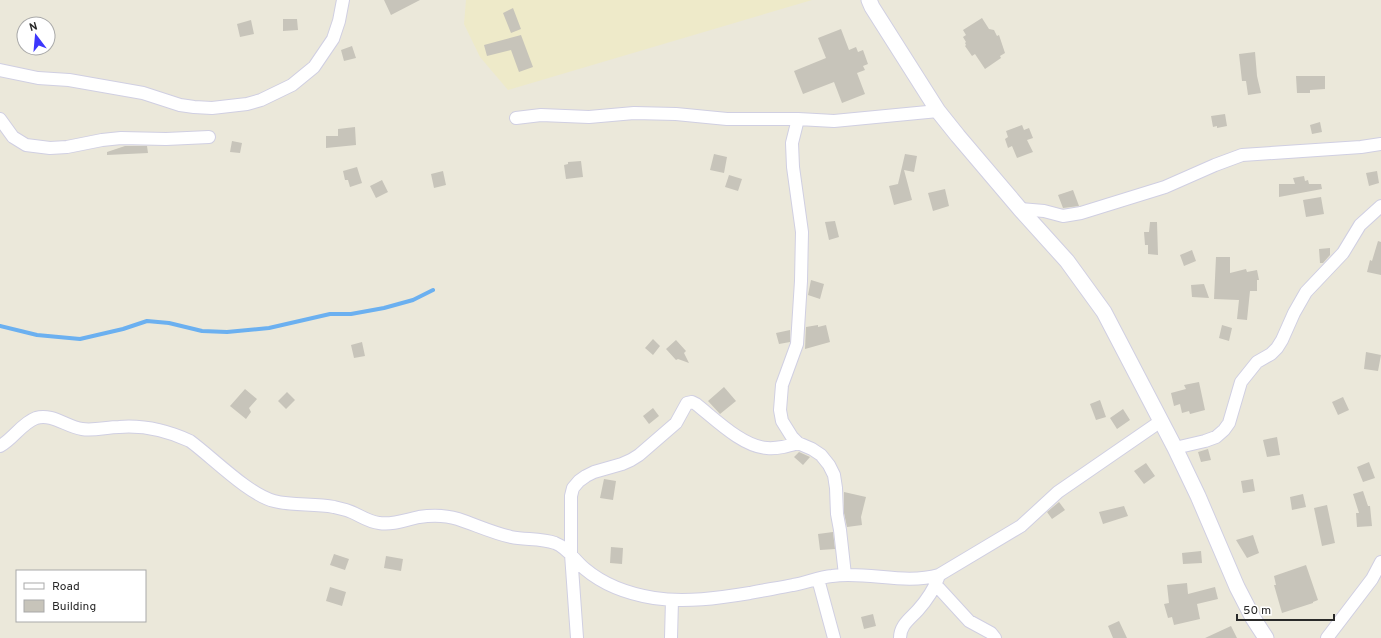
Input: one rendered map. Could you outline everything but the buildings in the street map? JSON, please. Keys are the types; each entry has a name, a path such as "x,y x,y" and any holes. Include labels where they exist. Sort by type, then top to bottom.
{"street":[{"path":"0,70 38,78 70,80 143,93 180,105 194,107 212,108 247,104 261,100 292,85 314,67 333,39 340,21 343,0"},
{"path":"869,0 938,111 1020,209 1067,261 1104,312 1175,448 1198,496 1237,587 1253,618 1266,638"},
{"path":"516,118 541,116 589,117 634,113 676,114 727,119 798,119 834,121 938,111"},
{"path":"0,119 13,137 26,145 50,148 67,147 121,138 166,139 209,137"},
{"path":"798,119 792,143 793,167 802,232 797,344 782,385 780,410 782,421 792,437 798,443 821,455 829,464 834,475 837,514 846,575"},
{"path":"1020,209 1044,211 1063,216 1081,213 1165,187 1214,165 1242,155 1361,147 1381,144"},
{"path":"1175,448 1216,437 1224,430 1229,423 1241,382 1257,362 1271,354 1277,348 1306,292 1342,253 1360,225 1381,206"},
{"path":"576,638 571,554 571,496 573,488 579,481 594,472 627,462 639,455 676,423 688,403 692,402 733,433 752,445 766,448 780,448 798,443"},
{"path":"0,446 29,421 42,417 67,423 82,429 124,426 156,430 190,441 249,488 263,497 274,501 330,506 346,510 379,523 399,522 433,516 446,516 510,537 554,543 563,547 585,569 605,583 654,598 672,600 726,596 792,586 818,579 846,575 864,574 901,579 931,577 938,580 969,621 991,633 995,638"},
{"path":"900,638 900,634 906,621 918,610 938,580 1021,526 1058,492 1161,421"},
{"path":"1327,638 1372,579 1381,562"},
{"path":"818,579 824,606 834,638"},
{"path":"671,638 672,600"}],"shaded area":[{"path":"466,0 812,0 508,90 480,57 464,24"}],"waterway":[{"path":"0,326 37,335 80,339 123,329 147,321 169,323 202,331 227,332 269,328 330,314 351,314 384,308 413,300 433,290"}]}
